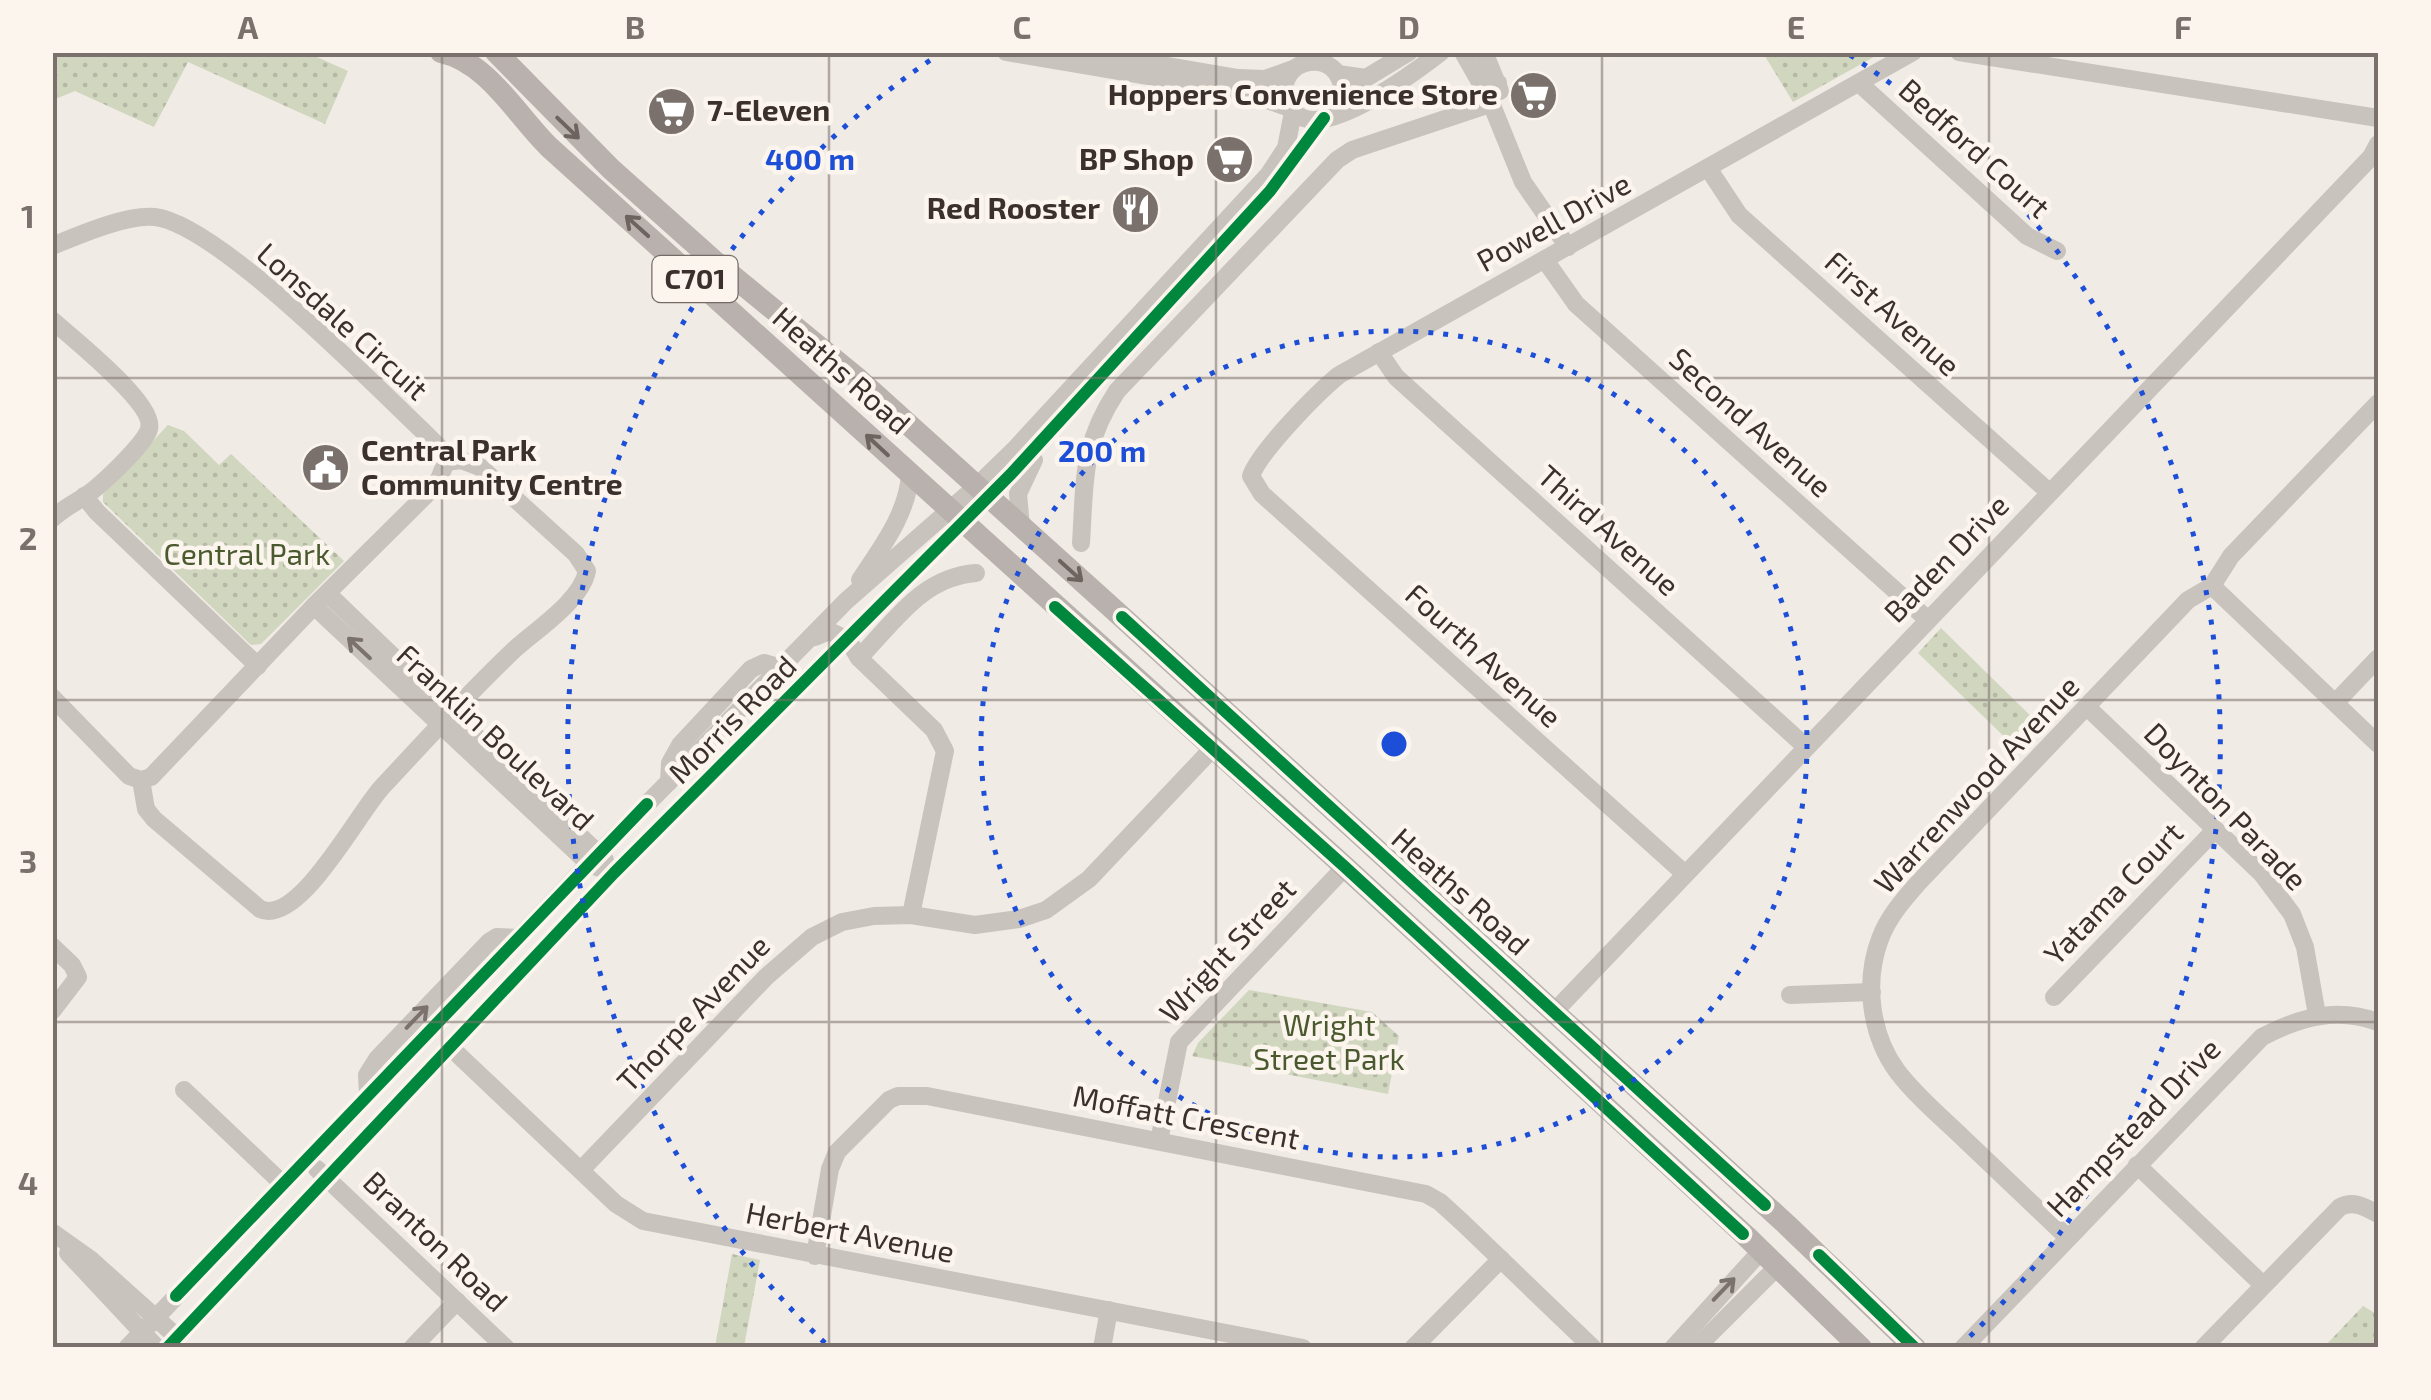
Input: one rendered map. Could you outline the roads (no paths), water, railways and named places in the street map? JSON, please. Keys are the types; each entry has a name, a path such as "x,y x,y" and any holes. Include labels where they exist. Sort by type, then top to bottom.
{"main road":[{"name":"Heaths Road","path":"441,52 463,59 480,72 548,147 1345,866 1861,1348"},
{"name":"Heaths Road","path":"496,52 610,169 857,378 1021,526 1787,1225 1915,1348"},
{"path":"1213,748 1238,723"},
{"path":"1769,1259 1787,1225"},
{"path":"1769,1259 1805,1242"}],"street":[{"path":"1006,52 1056,57 1248,93 1303,118 1328,116 1378,96 1442,52"},
{"path":"1086,52 1238,78 1265,78 1316,61 1338,74 1366,78 1409,52"},
{"path":"1463,52 1479,78 1493,90"},
{"name":"Powell Drive","path":"1251,476 1260,460 1338,375 1913,52"},
{"path":"1960,52 2378,118"},
{"path":"1479,78 1486,55"},
{"path":"1081,543 1083,476 1093,432 1111,400 1337,160 1352,150 1484,106 1493,90 1486,55"},
{"path":"1292,110 1284,88 1293,69"},
{"path":"1328,116 1343,96 1338,74"},
{"name":"Bedford Court","path":"1859,83 2028,236 2056,251"},
{"name":"Second Avenue","path":"1493,90 1523,182 1546,220 1557,230 1556,254 1576,304 1927,619"},
{"name":"Morris Road","path":"983,492 1268,174 1286,148 1292,110"},
{"name":"Morris Road","path":"307,1159 368,1095 367,1075 376,1059 489,942 497,937 519,938 846,601 955,516 1050,433 1270,191 1328,116"},
{"name":"Baden Drive","path":"1554,1012 2371,157 2378,144"},
{"name":"First Avenue","path":"1708,168 1740,215 2049,492"},
{"name":"Lonsdale Circuit","path":"52,246 142,217 164,220 203,239 266,286 427,435 440,448 446,462"},
{"path":"52,320 134,396 150,418 146,435 84,496 52,518"},
{"name":"Third Avenue","path":"1379,352 1396,378 1805,746"},
{"name":"Warrenwood Avenue","path":"2068,1238 1896,1070 1874,1018 1873,964 1880,937 1918,882 2188,600 2212,586 2231,556 2378,403"},
{"path":"1021,526 1018,494 1050,433"},
{"path":"52,697 129,776 140,780 159,770 436,484 446,462 461,460 480,467 576,554 586,571 585,581 552,618 516,648 446,719 370,800 312,881 288,906 276,912 260,909 154,820 146,809 140,780"},
{"path":"846,601 895,524 907,495 910,474"},
{"name":"Fourth Avenue","path":"1251,476 1262,494 1684,874"},
{"path":"84,496 96,512 258,666"},
{"name":"Morris Road","path":"172,1342 614,874 848,640 955,516"},
{"path":"860,658 930,585 950,576 976,573"},
{"path":"2212,586 2378,744"},
{"name":"Franklin Boulevard","path":"321,600 614,874"},
{"path":"810,638 829,631 848,640 860,658 934,730 946,751 911,916"},
{"path":"825,664 840,656 860,658"},
{"path":"2336,702 2378,658"},
{"name":"Doynton Parade","path":"2087,708 2262,874 2292,914 2305,948 2317,1015"},
{"name":"Thorpe Avenue","path":"581,1170 790,953 812,937 842,922 874,916 911,916 975,925 1019,919 1046,910 1088,879 1213,748"},
{"name":"Yatama Court","path":"2054,997 2215,830"},
{"name":"Wright Street","path":"1158,1141 1178,1042 1345,866"},
{"path":"52,946 72,965 78,977 52,1011"},
{"path":"1790,995 1872,992"},
{"name":"Hampstead Drive","path":"1963,1348 2262,1036 2317,1015 2347,1014 2378,1022"},
{"name":"Herbert Avenue","path":"450,1047 629,1215 643,1222 1303,1348"},
{"path":"184,1090 283,1184"},
{"name":"Moffatt Crescent","path":"816,1256 836,1152 878,1108 898,1096 926,1096 1426,1194 1440,1202 1502,1259 1593,1348"},
{"path":"127,1348 307,1159"},
{"name":"Branton Road","path":"307,1159 506,1348"},
{"path":"2137,1165 2262,1284"},
{"path":"2203,1348 2347,1198 2378,1214"},
{"path":"52,1234 90,1259 155,1318 172,1342"},
{"path":"52,1234 157,1348"},
{"path":"1413,1348 1502,1259"},
{"path":"1672,1348 1769,1259"},
{"path":"1696,1348 1769,1259"},
{"path":"412,1348 457,1301"},
{"path":"1102,1348 1109,1310"}],"place":[{"name":"Hoppers Convenience Store","path":"1533,95"},
{"name":"7-Eleven","path":"672,111"},
{"name":"BP Shop","path":"1229,160"},
{"name":"Red Rooster","path":"1135,209"},
{"name":"Central Park Community Centre","path":"326,468"}],"park label":[{"name":"Central Park","path":"247,555"},
{"name":"Wright Street Park","path":"1329,1043"}]}
